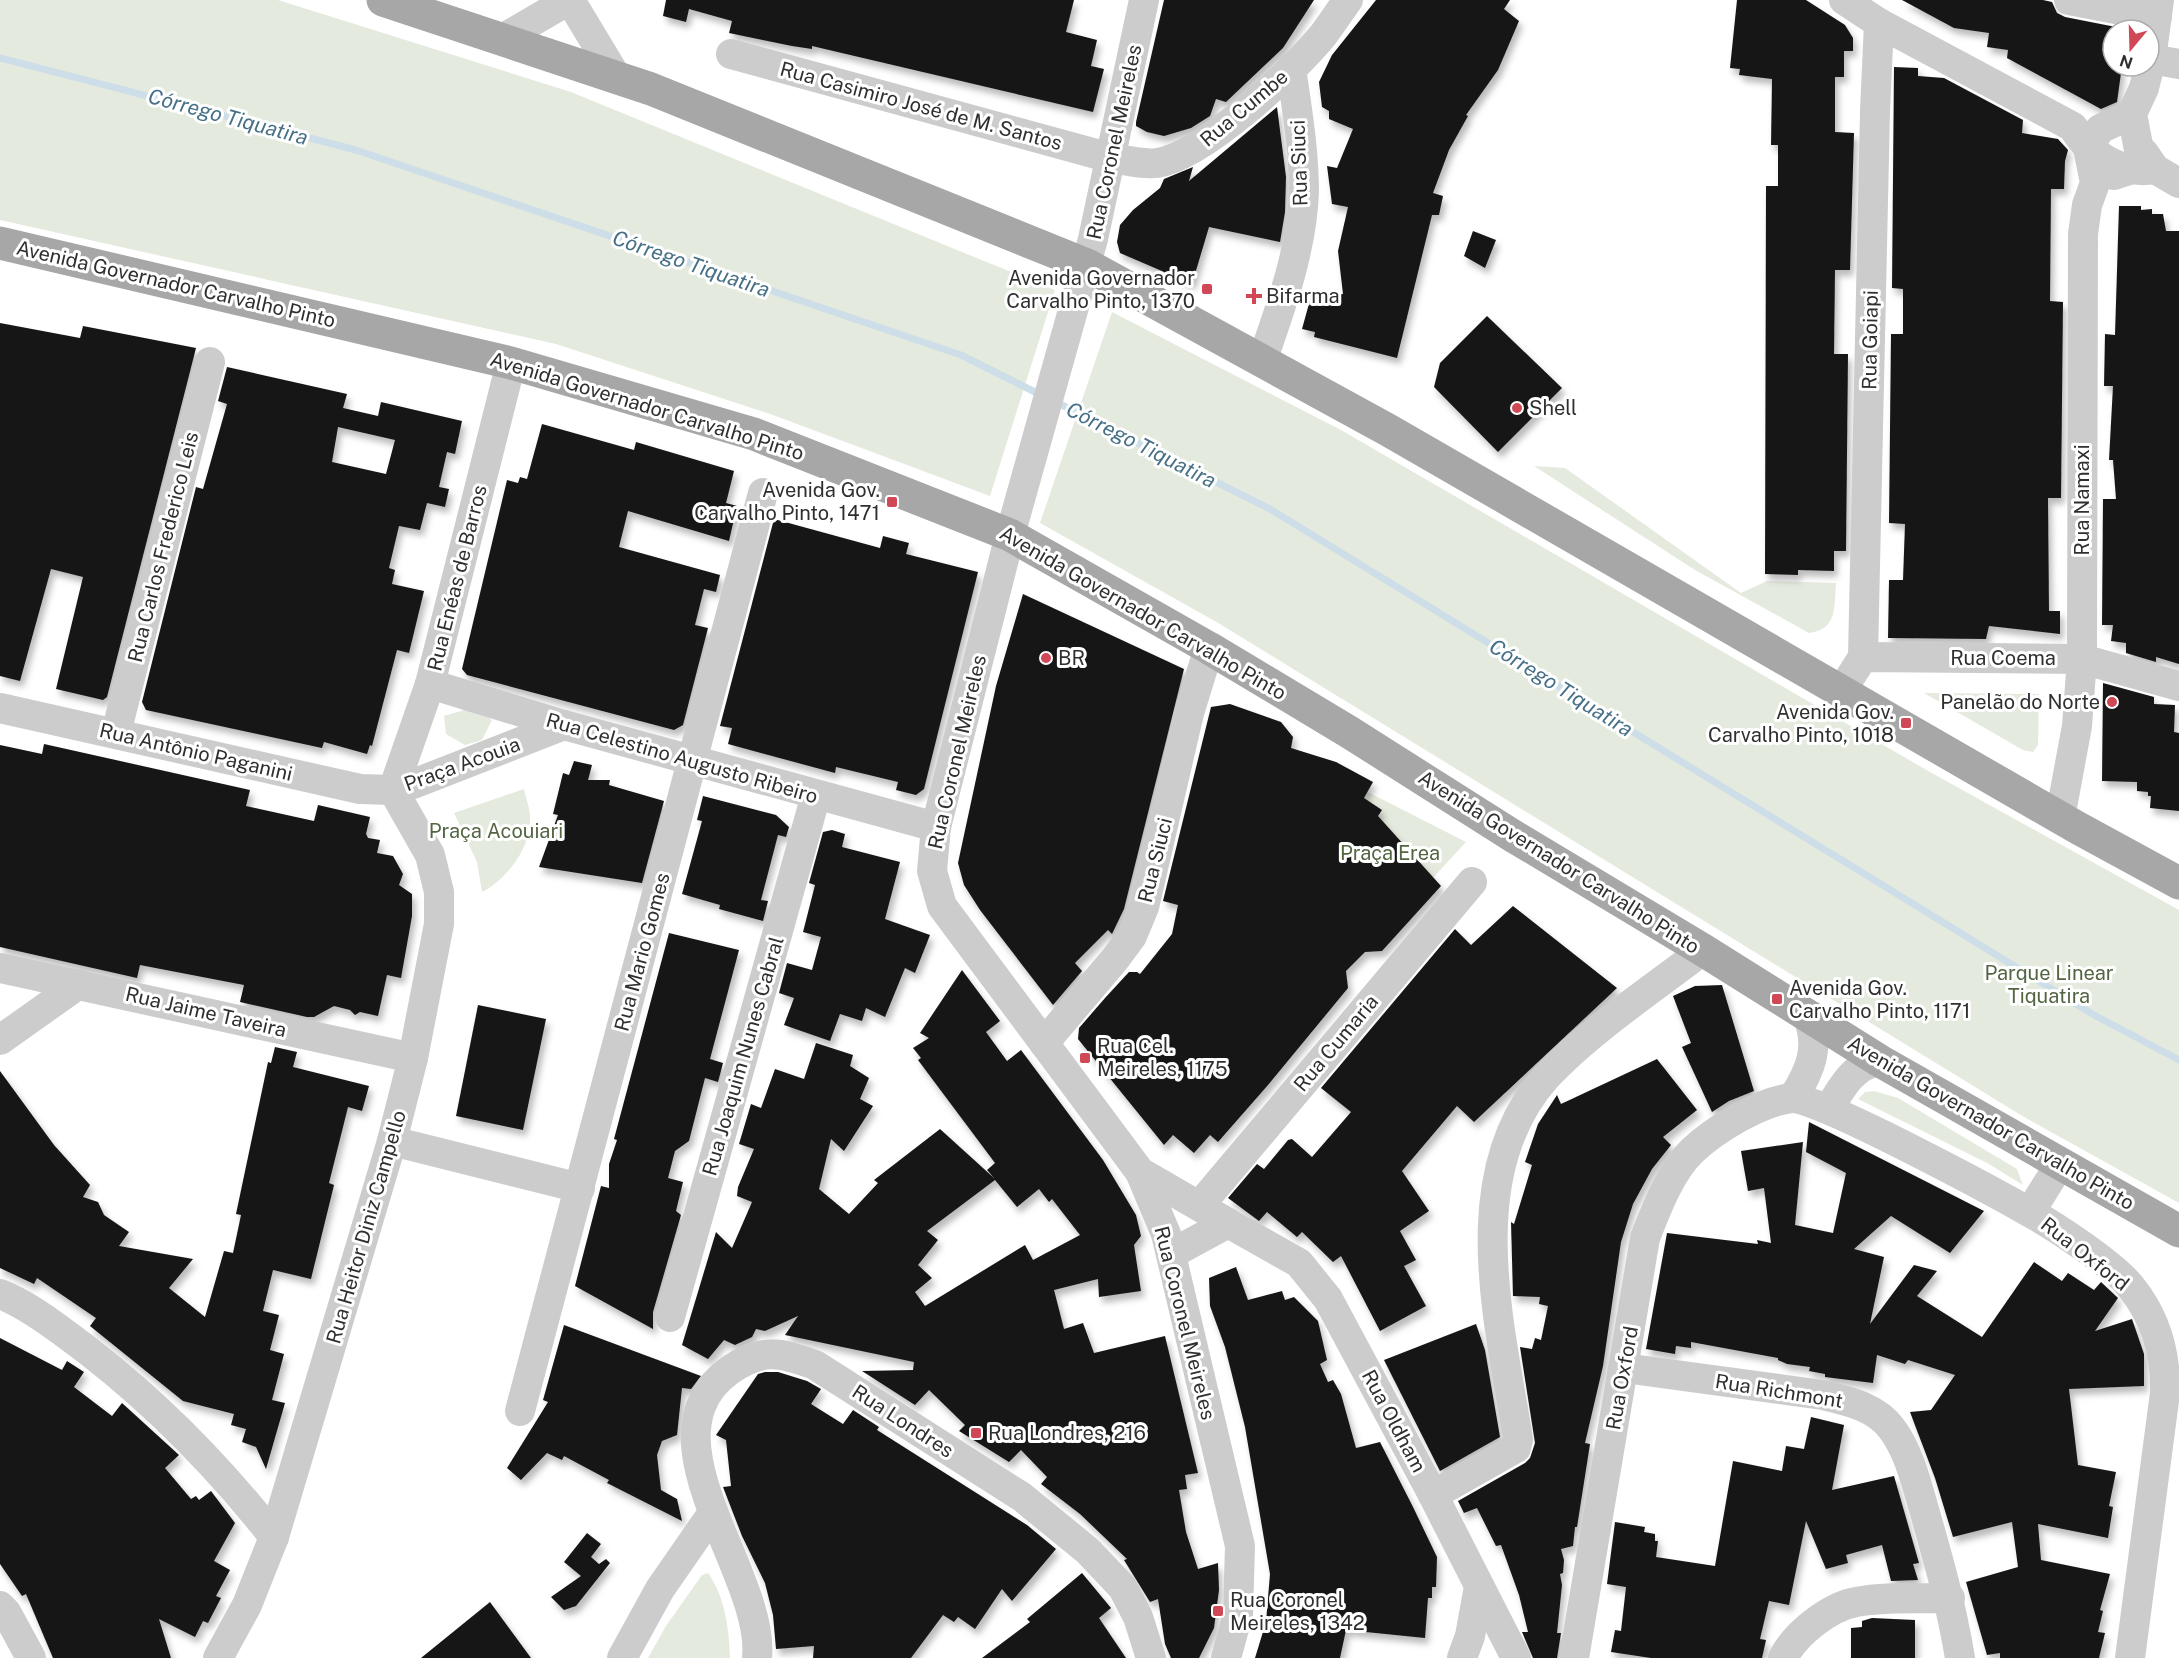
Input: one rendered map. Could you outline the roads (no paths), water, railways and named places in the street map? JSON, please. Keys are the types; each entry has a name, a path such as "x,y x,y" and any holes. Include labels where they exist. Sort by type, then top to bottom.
{"main road":[{"path":"383,0 617,78 1087,265 1389,430 2060,818 2179,883"},
{"name":"Avenida Governador Carvalho Pinto","path":"5,250 511,363 777,441 1010,535 1209,648 1880,1061 2179,1231"}],"street":[{"path":"502,39 569,0 617,78"},
{"name":"Rua Coronel Meireles","path":"1144,0 1087,265 1010,535 936,827 932,871 942,906 1140,1172 1166,1234 1239,1546 1239,1614 1226,1658"},
{"name":"Rua Cumbe","path":"1111,158 1157,163 1194,149 1230,122 1291,68 1323,35 1348,0"},
{"path":"1844,0 1879,23 2087,135 2108,162 2151,168"},
{"path":"2068,0 2158,9 2165,62 2144,88 2132,114 2087,135"},
{"name":"Rua Goiapi","path":"1863,657 1879,23"},
{"name":"Rua Casimiro José de M. Santos","path":"731,54 1111,158"},
{"name":"Rua Siuci","path":"1262,361 1299,239 1304,192 1300,135 1291,68"},
{"path":"2132,114 2151,168"},
{"name":"Rua Namaxi","path":"2060,818 2077,726 2082,659 2083,234 2087,205 2095,183 2087,135"},
{"path":"2095,183 2151,168"},
{"name":"Rua Carlos Frederico Leis","path":"116,733 210,362"},
{"name":"Rua Enéas de Barros","path":"393,790 430,684 511,363"},
{"name":"Rua Mario Gomes","path":"520,1411 763,493"},
{"name":"Rua Siuci","path":"1044,1043 1132,936 1144,907 1189,713 1209,648"},
{"path":"1842,690 1863,657"},
{"name":"Rua Coema","path":"1863,657 2082,659 2179,686"},
{"name":"Rua Celestino Augusto Ribeiro","path":"430,684 564,725 936,827"},
{"name":"Rua Antônio Paganini","path":"0,708 360,789 393,790"},
{"name":"Praça Acouia","path":"393,790 564,725"},
{"name":"Rua Heitor Diniz Campello","path":"218,1658 248,1605 274,1537 392,1141 412,1058 439,924 439,892 430,855 393,790"},
{"name":"Rua Joaquim Nunes Cabral","path":"670,1317 816,795"},
{"name":"Rua Cumaria","path":"1200,1205 1472,882"},
{"path":"1433,1495 1516,1448 1518,1439 1491,1273 1499,1176 1520,1117 1547,1077 1599,1030 1703,950"},
{"name":"Rua Jaime Taveira","path":"0,968 412,1058"},
{"path":"0,1040 79,984"},
{"path":"1792,1098 1810,1068 1815,1046 1813,1030 1807,1016"},
{"path":"1829,1109 1852,1075 1868,1063 1880,1061"},
{"name":"Rua Oxford","path":"1574,1658 1645,1238 1661,1197 1692,1151 1746,1113 1792,1098 1829,1109 2030,1212 2085,1248 2131,1286 2155,1326 2165,1362 2165,1392 2130,1658"},
{"path":"392,1141 580,1188"},
{"path":"2030,1212 2060,1164"},
{"name":"Rua Oldham","path":"1140,1172 1299,1263 1328,1299 1433,1495 1516,1658"},
{"path":"1171,1254 1228,1223"},
{"path":"0,1294 39,1316 93,1354 181,1434 245,1500 274,1537"},
{"name":"Rua Londres","path":"757,1658 758,1647 748,1600 712,1514 697,1453 698,1413 714,1382 750,1356 784,1354 815,1365 1022,1497 1088,1551 1122,1588 1138,1617 1151,1658"},
{"name":"Rua Richmont","path":"1624,1368 1823,1395 1854,1403 1873,1411 1892,1429 1913,1472 1950,1598"},
{"path":"622,1658 660,1589 712,1514"},
{"path":"1462,1658 1479,1587"},
{"path":"1783,1658 1788,1648 1814,1622 1854,1602 1950,1598 1960,1658"},
{"path":"0,1606 6,1612 31,1658"}],"waterway":[{"name":"Córrego Tiquatira","path":"0,58 356,150 961,355 1041,395"},
{"name":"Córrego Tiquatira","path":"1056,402 1270,509 2094,1015 2179,1060"}],"place":[{"name":"Avenida Governador Carvalho Pinto, 1370","path":"1207,289"},
{"name":"Bifarma","path":"1254,296"},
{"name":"Shell","path":"1517,408"},
{"name":"Avenida Gov. Carvalho Pinto, 1471","path":"892,502"},
{"name":"BR","path":"1046,658"},
{"name":"Panelão do Norte","path":"2112,702"},
{"name":"Avenida Gov. Carvalho Pinto, 1018","path":"1906,723"},
{"name":"Avenida Gov. Carvalho Pinto, 1171","path":"1777,999"},
{"name":"Rua Cel. Meireles, 1175","path":"1085,1058"},
{"name":"Rua Londres, 216","path":"976,1433"},
{"name":"Rua Coronel Meireles, 1342","path":"1218,1611"}],"park label":[{"name":"Praça Acouiari","path":"496,831"},
{"name":"Praça Erea","path":"1390,853"},
{"name":"Parque Linear Tiquatira","path":"2049,984"}]}
